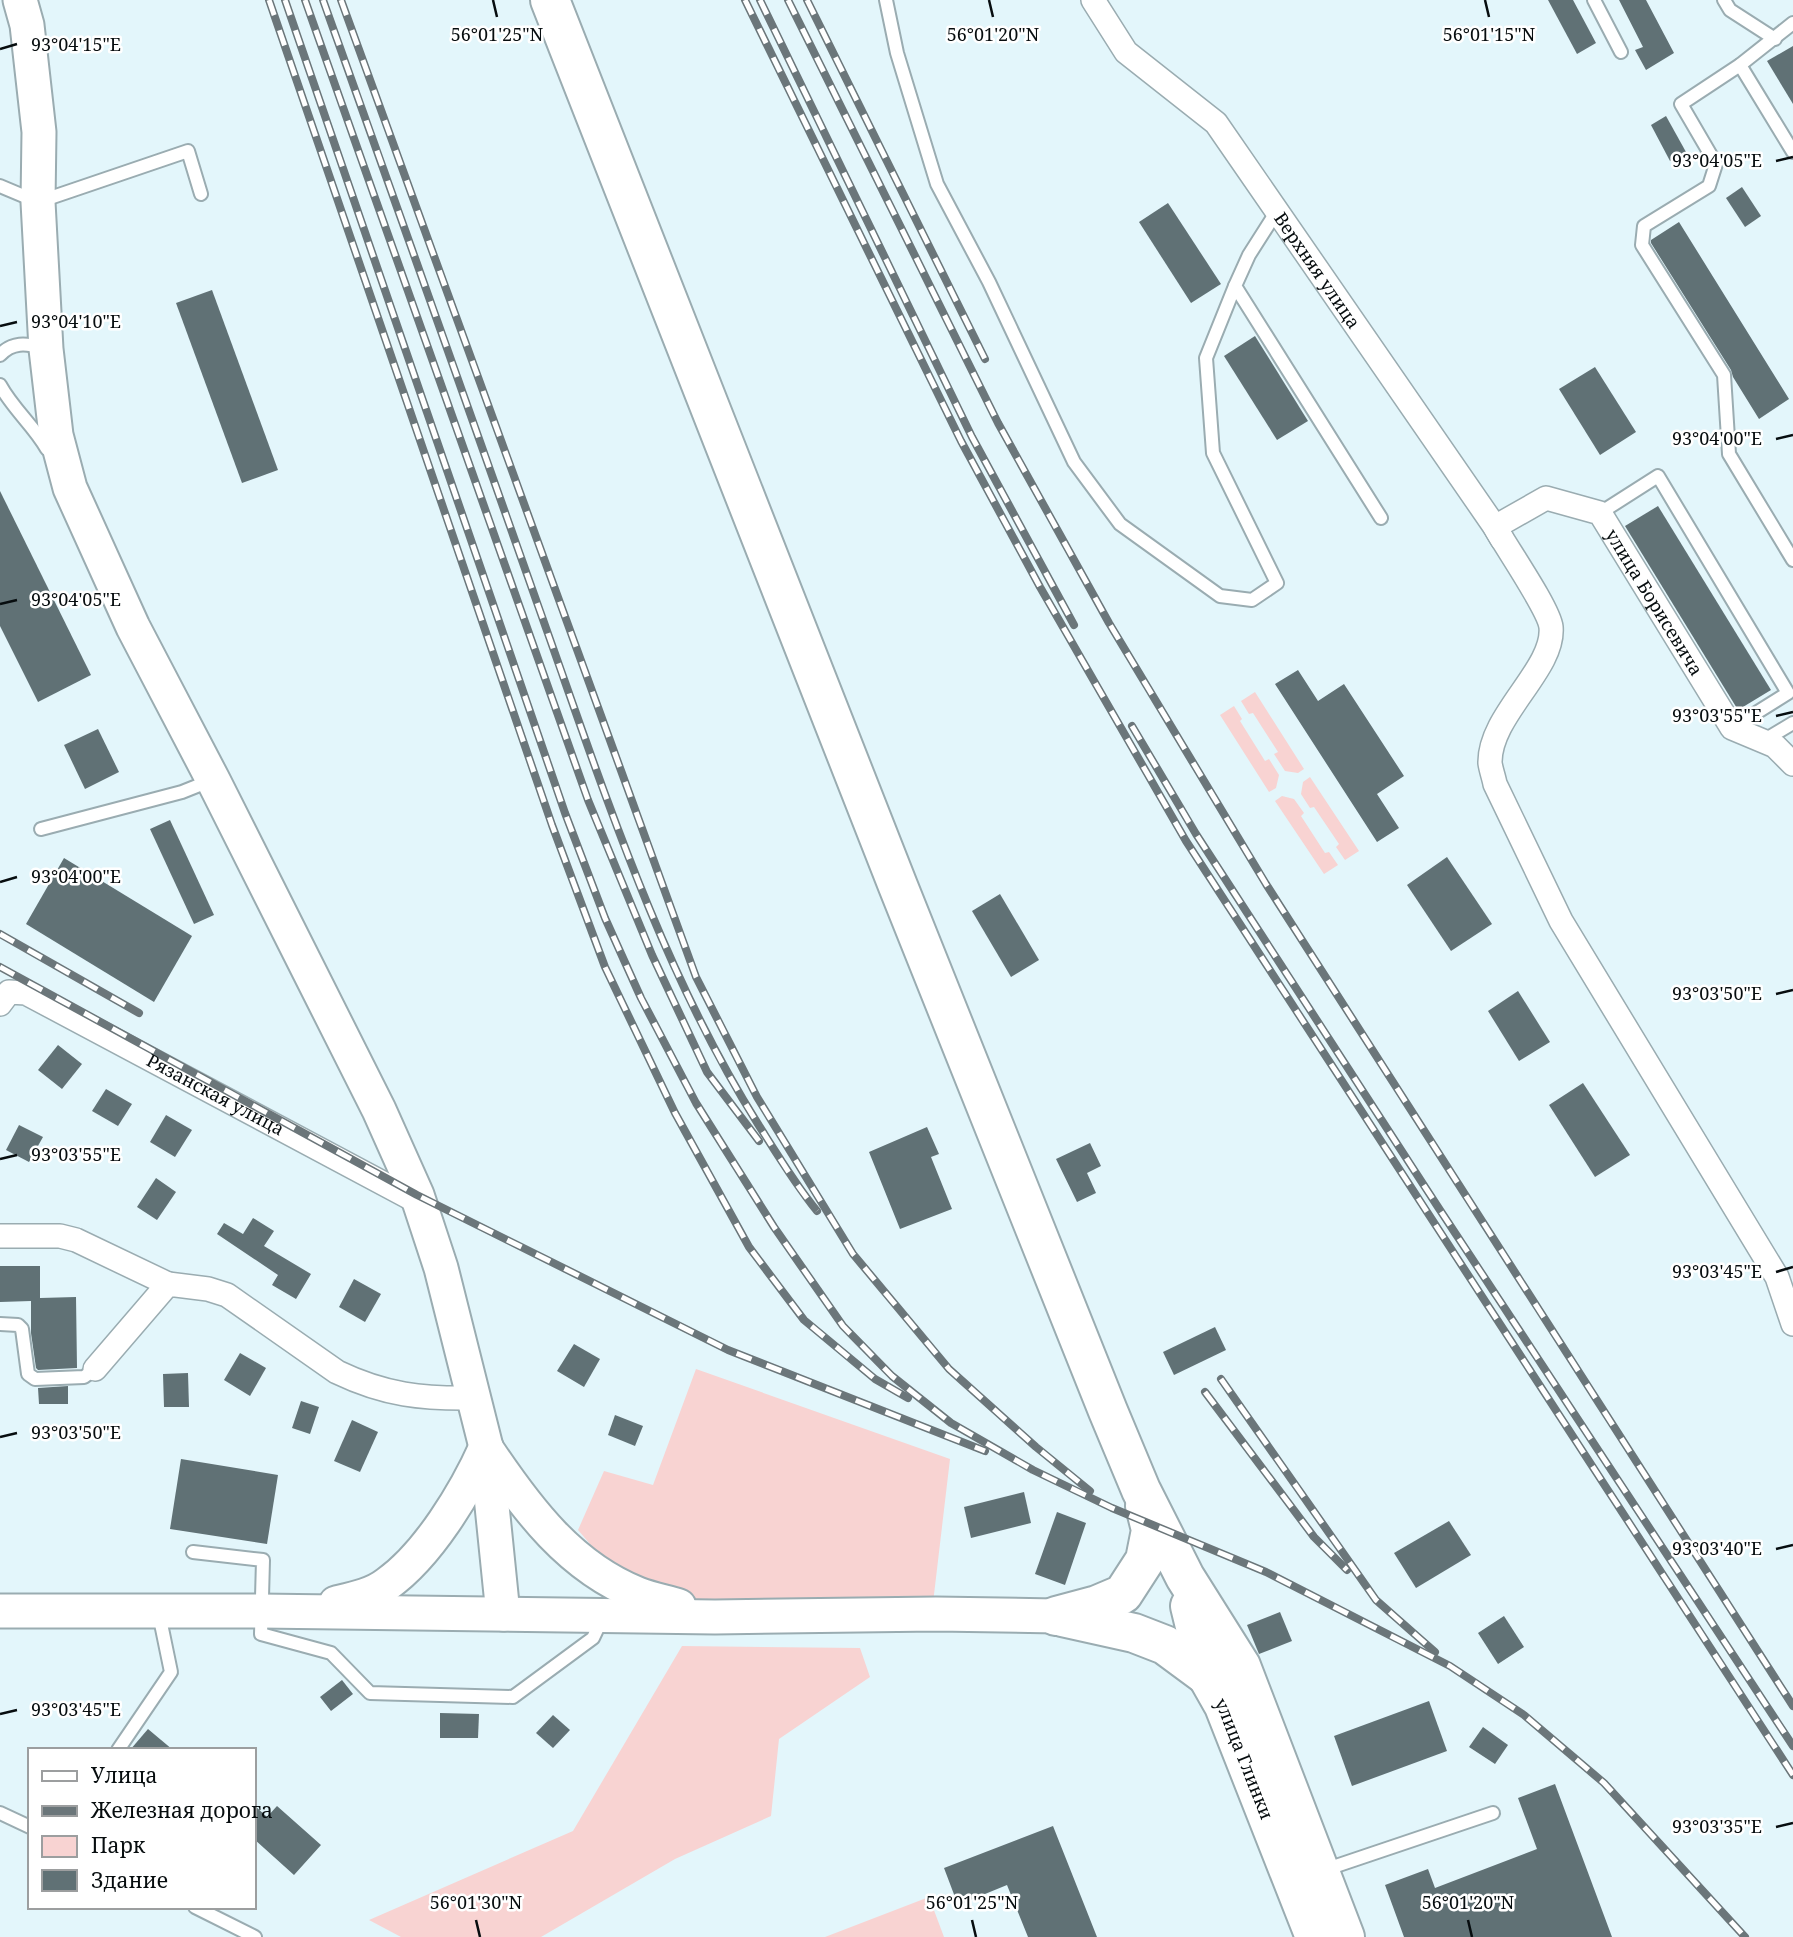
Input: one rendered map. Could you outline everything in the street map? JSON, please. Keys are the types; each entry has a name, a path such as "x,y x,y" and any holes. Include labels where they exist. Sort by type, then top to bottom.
{"highway":[{"path":"551,0 921,944 1141,1490 1185,1577 1200,1616 1151,1612 1056,1616"},
{"path":"1056,1616 1097,1605 1123,1594 1145,1560 1151,1530 1141,1490"},
{"path":"1056,1616 1135,1633 1165,1645 1207,1676"},
{"name":"улица Глинки","path":"1200,1616 1207,1676 1224,1706 1315,1937"},
{"name":"улица Глинки","path":"1200,1616 1241,1666 1345,1937"}],"street":[{"path":"20,0 27,25 39,132 38,202 46,349 56,435 70,488 128,617 379,1110 420,1203 440,1268 486,1447 503,1614"},
{"name":"Верхняя улица","path":"1093,0 1126,52 1216,123 1495,527"},
{"name":"улица Борисевича","path":"1495,527 1546,498 1600,513 1732,728"},
{"path":"1495,527 1533,589 1551,625 1549,647 1496,733 1490,763 1495,785 1561,921 1777,1277 1793,1324"},
{"path":"1732,728 1775,746 1793,764"},
{"name":"Рязанская улица","path":"4,998 26,993 420,1203"},
{"path":"0,1236 60,1236 76,1240 168,1284 208,1289 227,1295 337,1372 355,1381 422,1398 475,1398"},
{"path":"94,1369 168,1284"},
{"path":"302,1612 359,1598 386,1585 416,1558 456,1503 473,1476 486,1447"},
{"path":"486,1447 537,1520 596,1572 637,1593 715,1617"},
{"path":"0,1611 260,1611 715,1617 1056,1616"}],"lane":[{"path":"887,0 897,53 937,184 989,282 1074,462 1119,524 1220,596 1252,600 1277,583 1213,453 1206,358 1235,286 1277,211"},
{"path":"1594,0 1621,52"},
{"path":"1724,0 1730,10 1774,39"},
{"path":"1793,23 1740,65 1681,104 1716,164 1709,186 1644,226 1642,244 1724,375 1729,454 1793,559"},
{"path":"1740,65 1793,152"},
{"path":"0,186 38,202 188,151 201,194"},
{"path":"1235,286 1381,518"},
{"path":"0,355 7,347 18,344 46,349"},
{"path":"0,385 37,433 70,488"},
{"path":"1600,513 1658,477 1788,693 1732,728"},
{"path":"1763,741 1793,723"},
{"path":"41,829 182,792 213,780"},
{"path":"0,1325 18,1325 22,1329 27,1374 35,1379 84,1377 94,1369"},
{"path":"193,1552 263,1560 261,1634 331,1653 370,1693 513,1696 593,1638 603,1616"},
{"path":"119,1748 171,1672 159,1611"},
{"path":"0,1813 28,1826"},
{"path":"1320,1872 1493,1813"},
{"path":"199,1909 255,1937"}],"green space":[{"path":"1255,692 1304,769 1298,773 1285,771 1274,754 1278,752 1253,713 1249,714 1241,701"},
{"path":"1234,706 1242,719 1240,721 1265,761 1269,759 1279,775 1276,788 1269,792 1220,715"},
{"path":"1310,777 1359,851 1345,860 1336,847 1339,844 1314,807 1310,808 1301,794 1303,782"},
{"path":"1282,796 1294,799 1304,813 1301,816 1325,853 1329,852 1338,865 1324,874 1275,801"},
{"path":"696,1369 950,1459 933,1603 710,1607 614,1572 578,1530 604,1471 653,1485"},
{"path":"682,1646 860,1648 870,1677 779,1739 771,1816 675,1859 541,1937 401,1937 369,1920 573,1831"},
{"path":"929,1897 944,1937 825,1937"}],"building":[{"path":"1548,0 1573,0 1596,43 1577,54"},
{"path":"1619,0 1646,0 1674,53 1646,70 1635,50 1643,47"},
{"path":"1793,46 1793,104 1767,61"},
{"path":"1666,116 1686,152 1670,161 1651,125"},
{"path":"1742,187 1761,216 1745,227 1726,198"},
{"path":"1168,203 1221,284 1191,303 1139,222"},
{"path":"1679,222 1789,399 1759,419 1651,243 1651,240"},
{"path":"212,290 278,470 242,483 176,303"},
{"path":"1255,336 1308,421 1277,440 1224,356"},
{"path":"1595,367 1636,432 1600,455 1559,389"},
{"path":"0,491 91,675 38,702 0,626"},
{"path":"1658,506 1771,690 1738,710 1625,526"},
{"path":"1298,670 1318,701 1344,684 1404,776 1377,794 1399,828 1377,842 1275,684"},
{"path":"98,729 119,772 85,789 64,745"},
{"path":"170,820 214,915 194,924 150,829"},
{"path":"1447,857 1492,924 1451,951 1407,885"},
{"path":"64,858 192,936 154,1002 26,924"},
{"path":"1000,894 1039,960 1011,977 972,911"},
{"path":"1518,991 1550,1042 1519,1061 1488,1011"},
{"path":"58,1045 82,1064 62,1089 38,1070"},
{"path":"1583,1083 1630,1155 1595,1177 1549,1105"},
{"path":"106,1089 132,1104 118,1126 92,1111"},
{"path":"166,1115 192,1130 175,1157 150,1142"},
{"path":"19,1125 43,1137 29,1162 6,1150"},
{"path":"927,1127 939,1154 931,1157 952,1209 900,1229 869,1152"},
{"path":"1090,1143 1101,1166 1087,1173 1096,1193 1077,1202 1056,1159"},
{"path":"156,1178 176,1192 157,1220 137,1207"},
{"path":"253,1218 274,1231 264,1246 311,1274 296,1299 272,1285 278,1275 217,1234 224,1223 243,1234"},
{"path":"0,1266 40,1266 40,1298 76,1297 77,1368 36,1368 31,1333 31,1301 0,1302"},
{"path":"354,1279 381,1294 365,1322 339,1307"},
{"path":"1215,1327 1226,1350 1174,1375 1163,1352"},
{"path":"574,1344 600,1359 584,1387 557,1371"},
{"path":"240,1353 266,1368 250,1396 224,1380"},
{"path":"188,1373 189,1407 164,1407 163,1374"},
{"path":"68,1386 68,1404 39,1404 38,1388"},
{"path":"301,1401 319,1407 310,1434 292,1428"},
{"path":"615,1415 643,1426 635,1446 608,1435"},
{"path":"352,1420 378,1432 360,1472 334,1461"},
{"path":"181,1459 278,1475 267,1544 170,1529"},
{"path":"1024,1492 1031,1523 971,1538 964,1507"},
{"path":"1057,1512 1086,1523 1065,1585 1035,1574"},
{"path":"1449,1521 1471,1555 1416,1588 1394,1553"},
{"path":"1280,1612 1292,1641 1259,1654 1247,1625"},
{"path":"1504,1616 1524,1647 1498,1664 1478,1633"},
{"path":"342,1680 353,1694 331,1711 320,1697"},
{"path":"1429,1701 1447,1751 1352,1786 1334,1736"},
{"path":"440,1713 479,1714 478,1738 440,1738"},
{"path":"553,1715 570,1730 553,1748 536,1733"},
{"path":"1483,1727 1508,1745 1495,1764 1469,1747"},
{"path":"148,1729 171,1748 132,1748"},
{"path":"1555,1784 1612,1937 1404,1937 1385,1885 1428,1869 1435,1888 1537,1849 1518,1798"},
{"path":"277,1806 321,1845 294,1875 256,1841 256,1807 267,1817"},
{"path":"1053,1826 1097,1937 1028,1937 1007,1885 958,1905 944,1868"}],"railway":[{"path":"269,0 552,825 605,967 675,1113 749,1247 804,1320 875,1379 908,1398"},
{"path":"285,0 565,813 605,918 641,998 696,1103 774,1227 843,1326 892,1376 951,1423 1033,1470 1112,1508 1266,1572 1450,1666 1524,1715 1604,1783 1745,1937"},
{"path":"305,0 588,800 652,955 707,1072 759,1141"},
{"path":"323,0 638,882 693,1006 724,1066 779,1158 817,1211"},
{"path":"341,0 696,977 757,1097 853,1254 949,1369 1090,1491"},
{"path":"745,0 961,441 1040,587 1186,841 1793,1775"},
{"path":"760,0 972,437 1074,625"},
{"path":"788,0 998,423 1109,623 1266,884 1793,1706"},
{"path":"807,0 985,359"},
{"path":"1132,726 1196,834 1793,1746"},
{"path":"0,934 139,1013"},
{"path":"0,967 417,1195 728,1350 985,1451"},
{"path":"1221,1379 1376,1600 1435,1652"},
{"path":"1205,1392 1314,1537 1347,1570"}]}
